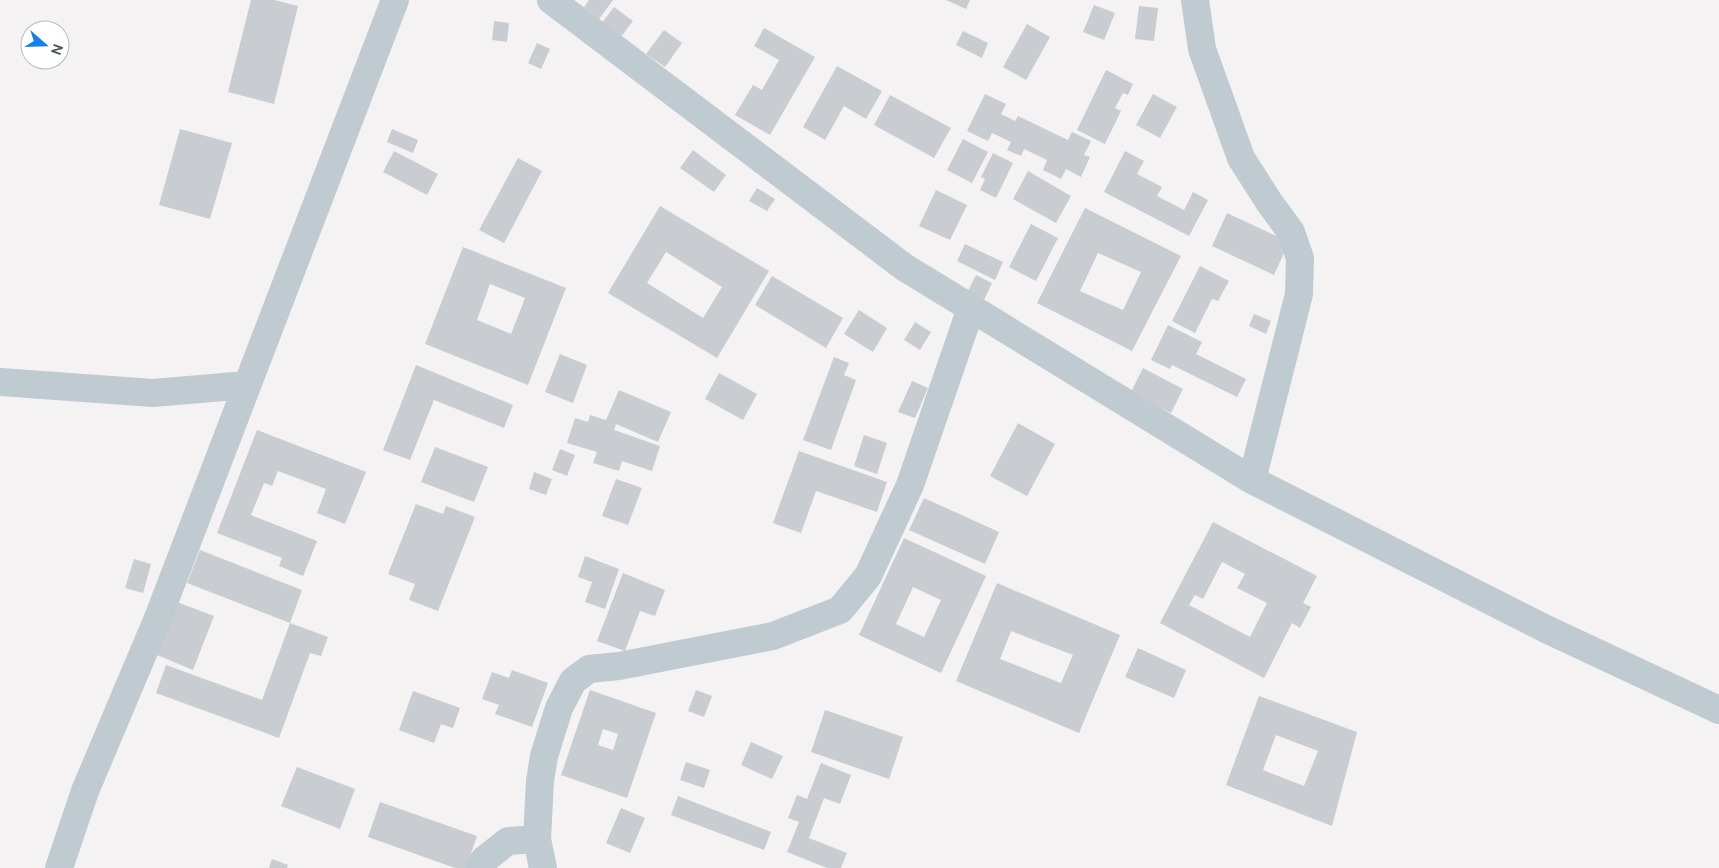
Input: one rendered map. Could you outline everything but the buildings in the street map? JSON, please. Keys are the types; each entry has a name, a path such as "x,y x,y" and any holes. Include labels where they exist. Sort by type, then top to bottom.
{"street":[{"path":"59,868 85,791 158,618 396,0"},
{"path":"551,0 904,267 1252,480 1546,629 1719,710"},
{"path":"1194,0 1202,49 1241,158 1269,202 1292,232 1300,258 1299,294 1252,480"},
{"path":"543,868 537,839 540,781 544,756 560,708 574,681 590,669 619,666 773,636 840,610 868,576 910,485 971,308"},
{"path":"0,382 153,393 247,385"},
{"path":"479,868 484,860 508,841 537,839"}]}
